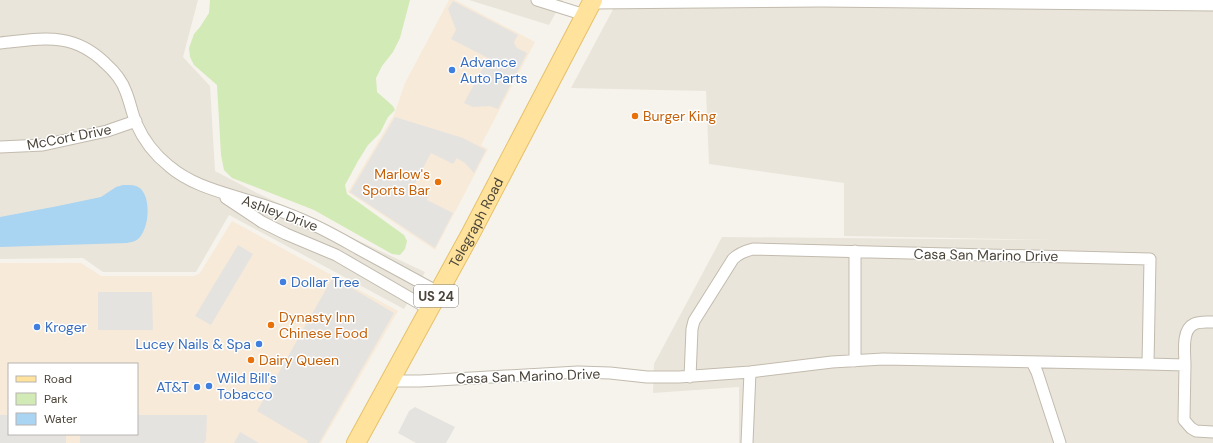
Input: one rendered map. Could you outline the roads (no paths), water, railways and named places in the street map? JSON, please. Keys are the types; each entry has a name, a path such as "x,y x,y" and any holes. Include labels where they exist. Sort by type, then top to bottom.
{"main road":[{"name":"Telegraph Road","path":"356,443 471,233 590,6"}],"street":[{"path":"537,0 590,6 821,1 1213,6"},
{"name":"Ashley Drive","path":"0,43 54,39 66,40 88,50 104,61 122,82 136,121 150,146 161,160 182,176 216,190 274,208 304,220 438,292"},
{"name":"McCort Drive","path":"0,147 43,145 107,131 136,121"},
{"name":"Ashley Drive","path":"216,190 262,222 336,255 429,309"},
{"path":"336,255 343,240"},
{"name":"Casa San Marino Drive","path":"389,381 420,381 578,372 610,372 647,377 690,377 883,359 1148,364 1150,259 855,251 753,249 744,251 733,259 694,321 692,329 690,377"},
{"path":"855,251 855,361"},
{"path":"1213,322 1194,324 1190,326 1187,331 1185,338 1184,420 1196,431 1213,432"},
{"path":"1032,362 1037,372 1060,443"},
{"path":"1148,364 1185,365"},
{"path":"747,443 750,372"}],"water":[{"path":"123,185 139,187 146,200 148,213 147,220 140,237 133,242 0,247 0,217 101,197 116,187"}],"place":[{"name":"Advance Auto Parts","path":"452,70"},
{"name":"Burger King","path":"635,116"},
{"name":"Marlow's Sports Bar","path":"438,182"},
{"name":"Dollar Tree","path":"283,282"},
{"name":"Dynasty Inn Chinese Food","path":"271,325"},
{"name":"Kroger","path":"37,327"},
{"name":"Lucey Nails & Spa","path":"259,344"},
{"name":"Dairy Queen","path":"251,360"},
{"name":"Wild Bill's Tobacco","path":"209,386"},
{"name":"AT&T","path":"197,387"}]}
